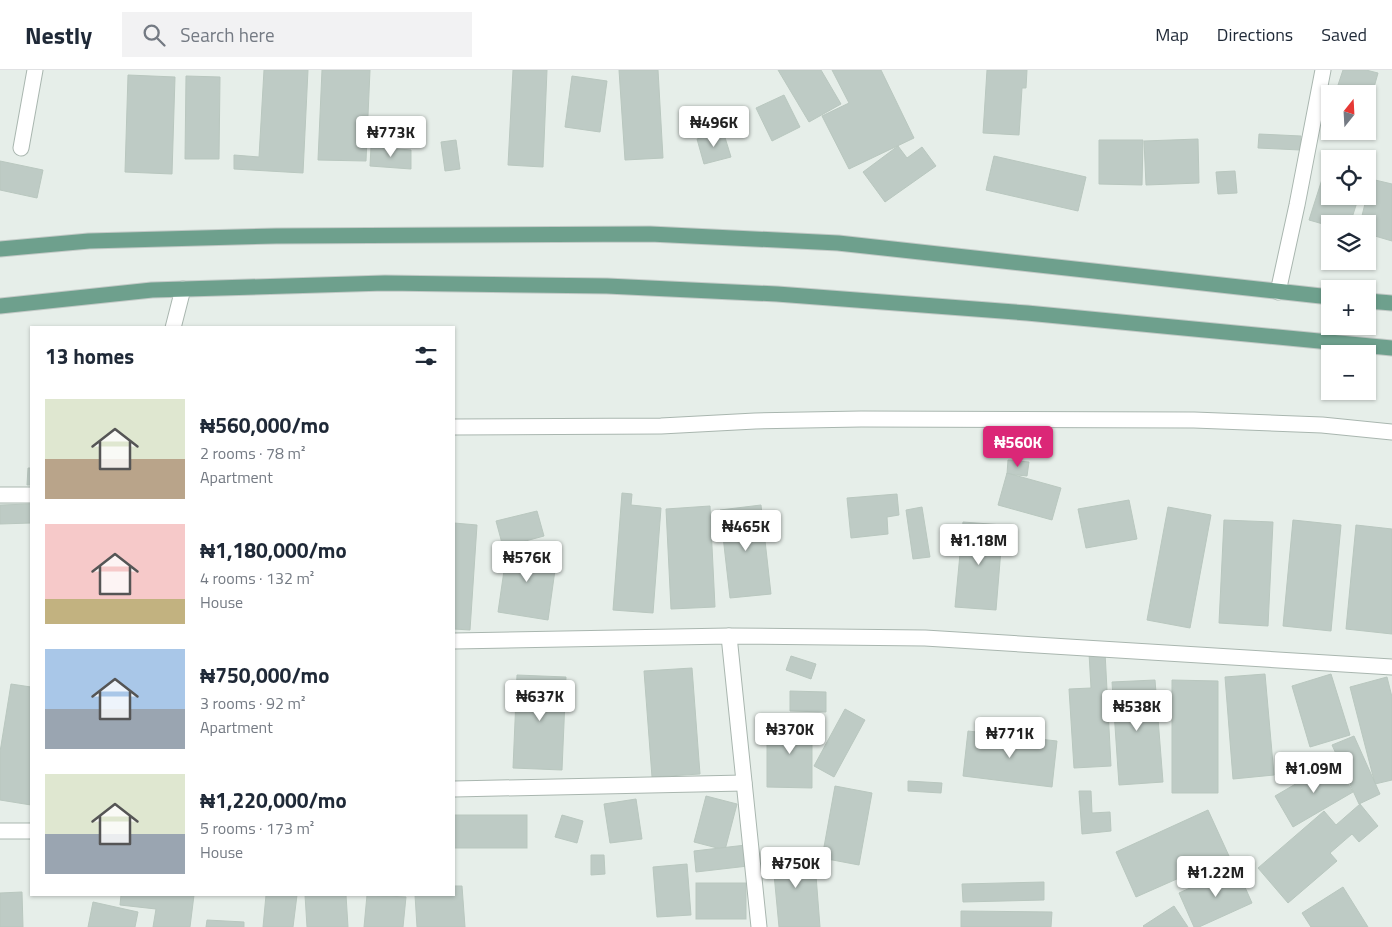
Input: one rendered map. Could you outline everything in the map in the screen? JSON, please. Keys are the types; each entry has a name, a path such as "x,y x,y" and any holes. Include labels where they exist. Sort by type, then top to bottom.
{"main road":[{"path":"0,249 89,241 276,236 650,234 838,243 1321,296"},
{"path":"0,306 152,290 385,283 607,286 768,294 1027,314 1392,348"},
{"path":"1376,301 1392,303"}],"street":[{"path":"21,148 35,70"},
{"path":"1278,292 1323,70"},
{"path":"174,326 183,289"},
{"path":"455,427 661,426 755,421 861,419 1194,420 1322,425 1392,432"},
{"path":"0,494 30,495"},
{"path":"729,636 759,927"},
{"path":"455,641 729,636 925,638 1392,667"},
{"path":"455,789 744,783"},
{"path":"0,831 30,832"}],"building":[{"path":"264,70 308,70 303,173 234,169 234,155 259,157"},
{"path":"322,70 370,70 366,161 318,160"},
{"path":"513,70 547,70 543,167 508,165"},
{"path":"619,70 658,70 663,158 625,160"},
{"path":"778,70 821,70 841,104 809,122"},
{"path":"832,70 881,70 914,138 849,169 822,116 849,103"},
{"path":"987,70 1027,70 1026,88 1022,88 1019,135 983,133"},
{"path":"1343,70 1366,70 1378,73 1375,85 1338,85"},
{"path":"128,75 175,77 172,174 125,172"},
{"path":"186,76 220,77 219,159 185,159"},
{"path":"572,76 607,81 600,132 565,127"},
{"path":"784,95 800,127 772,141 756,108"},
{"path":"723,131 731,157 704,164 697,139"},
{"path":"1259,134 1301,136 1300,150 1258,148"},
{"path":"1198,139 1199,183 1146,185 1144,141"},
{"path":"456,140 460,169 445,171 441,142"},
{"path":"1099,140 1143,140 1142,185 1099,184"},
{"path":"898,146 907,158 922,147 936,166 885,202 863,172"},
{"path":"371,147 411,150 411,169 370,166"},
{"path":"994,156 1086,177 1078,211 986,190"},
{"path":"0,161 43,170 37,198 0,190"},
{"path":"1235,171 1237,193 1218,194 1216,172"},
{"path":"1376,180 1392,184 1392,241 1376,236 1376,215 1362,215 1365,205 1376,205"},
{"path":"1321,182 1321,205 1356,205 1353,215 1321,215 1321,223 1309,220"},
{"path":"1008,460 1029,462 1027,476 1007,474"},
{"path":"28,468 30,468 30,485 27,485"},
{"path":"1007,473 1061,488 1052,520 998,505"},
{"path":"622,493 632,494 631,505 661,508 653,613 613,610"},
{"path":"897,494 899,515 887,517 888,534 851,538 847,498"},
{"path":"1129,500 1137,539 1086,548 1078,509"},
{"path":"30,504 30,523 0,524 0,505"},
{"path":"761,505 771,594 730,598 720,510"},
{"path":"710,506 715,607 671,609 666,509"},
{"path":"922,507 930,557 913,559 906,510"},
{"path":"1168,507 1211,515 1190,628 1147,620"},
{"path":"537,511 544,536 503,547 496,521"},
{"path":"1224,520 1273,522 1268,626 1219,623"},
{"path":"1293,520 1341,525 1331,631 1283,626"},
{"path":"963,522 1003,525 996,610 955,607"},
{"path":"455,523 477,525 470,630 455,629"},
{"path":"1356,525 1392,529 1392,634 1346,629"},
{"path":"508,543 541,548 539,561 556,563 548,620 498,612"},
{"path":"1105,652 1111,766 1074,768 1069,689 1091,688 1089,653"},
{"path":"791,656 816,664 811,679 786,670"},
{"path":"692,668 700,774 652,777 644,671"},
{"path":"1265,674 1274,775 1233,779 1225,677"},
{"path":"1331,674 1350,735 1310,747 1292,686"},
{"path":"517,675 566,677 562,770 513,768"},
{"path":"1387,677 1392,697 1392,780 1375,784 1350,687"},
{"path":"1155,680 1163,782 1119,785 1112,682"},
{"path":"1172,680 1218,681 1218,793 1172,793"},
{"path":"11,684 30,687 30,805 0,800 0,752"},
{"path":"790,691 826,692 826,712 790,711"},
{"path":"845,709 865,720 834,777 814,766"},
{"path":"767,723 812,723 812,788 767,787"},
{"path":"968,731 1057,741 1052,787 963,776"},
{"path":"1354,736 1380,794 1359,804 1332,745"},
{"path":"1335,761 1353,792 1293,827 1275,796"},
{"path":"908,781 942,783 941,793 908,791"},
{"path":"835,786 872,793 859,865 822,858"},
{"path":"1079,791 1091,791 1092,813 1110,812 1111,831 1082,834"},
{"path":"706,796 737,804 725,850 694,842"},
{"path":"636,799 642,839 610,843 604,804"},
{"path":"1360,804 1378,826 1359,842 1352,834 1330,853 1337,861 1288,903 1258,868 1324,811 1336,825"},
{"path":"1208,810 1229,856 1136,897 1116,852"},
{"path":"455,815 527,815 527,848 455,848"},
{"path":"562,815 583,821 577,843 555,837"},
{"path":"746,845 748,866 696,872 694,851"},
{"path":"814,850 820,927 779,927 772,853"},
{"path":"591,855 604,855 605,874 591,875"},
{"path":"687,864 691,915 657,917 653,867"},
{"path":"1236,867 1252,903 1199,927 1194,927 1179,893"},
{"path":"1044,882 1044,900 963,902 962,884"},
{"path":"696,883 746,883 746,919 696,919"},
{"path":"455,886 462,886 465,927 417,927 415,896 455,896"},
{"path":"1343,887 1368,927 1311,927 1302,913"},
{"path":"22,892 23,927 0,927 0,893"},
{"path":"121,896 194,896 190,927 153,927 156,909 120,905"},
{"path":"266,896 297,896 293,927 263,927"},
{"path":"305,896 346,896 348,927 307,927"},
{"path":"367,896 406,897 403,927 364,927"},
{"path":"93,902 138,912 135,927 88,927"},
{"path":"1174,906 1188,927 1143,926"},
{"path":"961,911 1052,912 1051,927 961,927"},
{"path":"207,920 244,922 244,927 206,927"}]}
